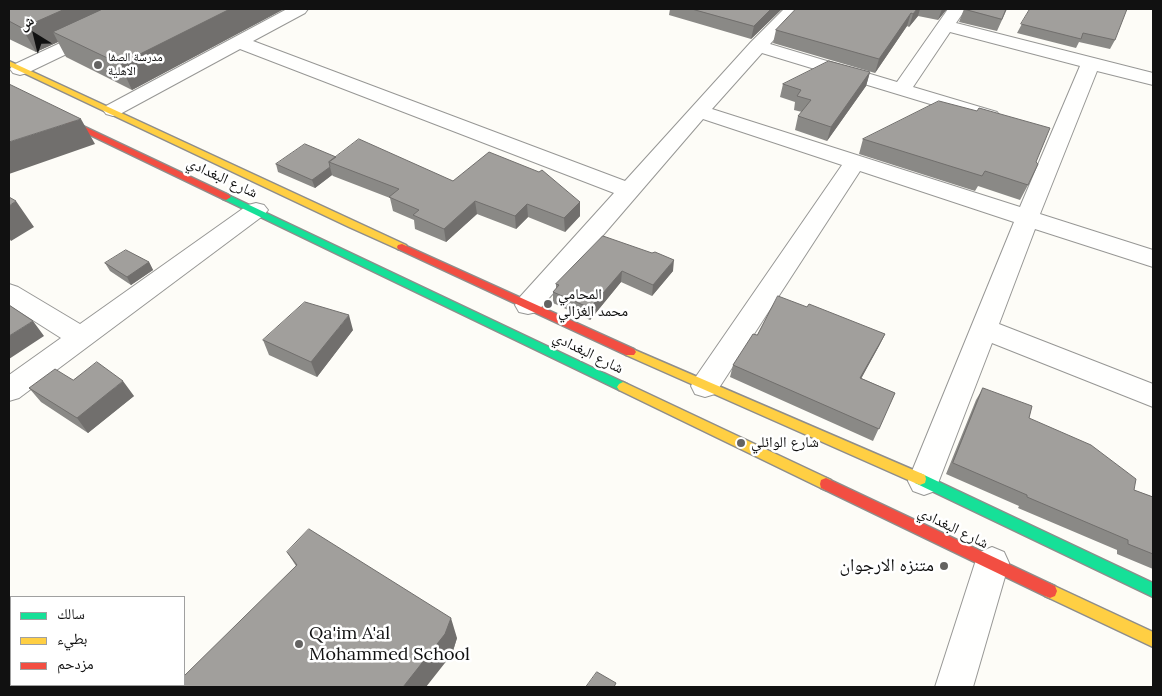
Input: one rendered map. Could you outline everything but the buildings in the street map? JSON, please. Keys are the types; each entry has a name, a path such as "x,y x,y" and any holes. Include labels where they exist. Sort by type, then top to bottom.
{"street":[{"path":"14,66 146,9"},
{"path":"113,110 299,9"},
{"path":"528,305 757,46 793,9"},
{"path":"902,89 957,9"},
{"path":"946,26 1153,79"},
{"path":"239,42 629,191"},
{"path":"757,46 1004,120"},
{"path":"924,481 1027,218 1051,134 1091,63"},
{"name":"شارع البغدادي","path":"14,66 113,110 161,143 200,153 705,386 924,481 1153,590"},
{"name":"شارع البغدادي","path":"9,93 134,153 177,164 256,210 1153,640"},
{"path":"699,111 1153,259"},
{"path":"134,153 161,143"},
{"path":"177,164 200,153"},
{"path":"705,386 855,162"},
{"path":"9,390 256,210"},
{"path":"9,292 82,338"},
{"path":"983,330 1153,396"},
{"path":"954,687 992,563"}],"traffic: fast":[{"path":"226,197 623,387"},
{"path":"920,479 1153,590"}],"traffic: slow":[{"path":"9,63 402,247"},
{"path":"630,352 920,479"},
{"path":"623,387 826,484"},
{"path":"1050,591 1153,640"}],"traffic: jam":[{"path":"9,93 226,197"},
{"path":"402,247 630,352"},
{"path":"826,484 1050,591"}],"place":[{"name":"مدرسة الصفا الاهلية","path":"98,65"},
{"name":"المحامي محمد الغزالي","path":"548,304"},
{"name":"شارع الوائلي","path":"741,443"},
{"name":"متنزه الارجوان","path":"944,566"},
{"name":"Qa'im A'al Mohammed School","path":"299,644"}]}
